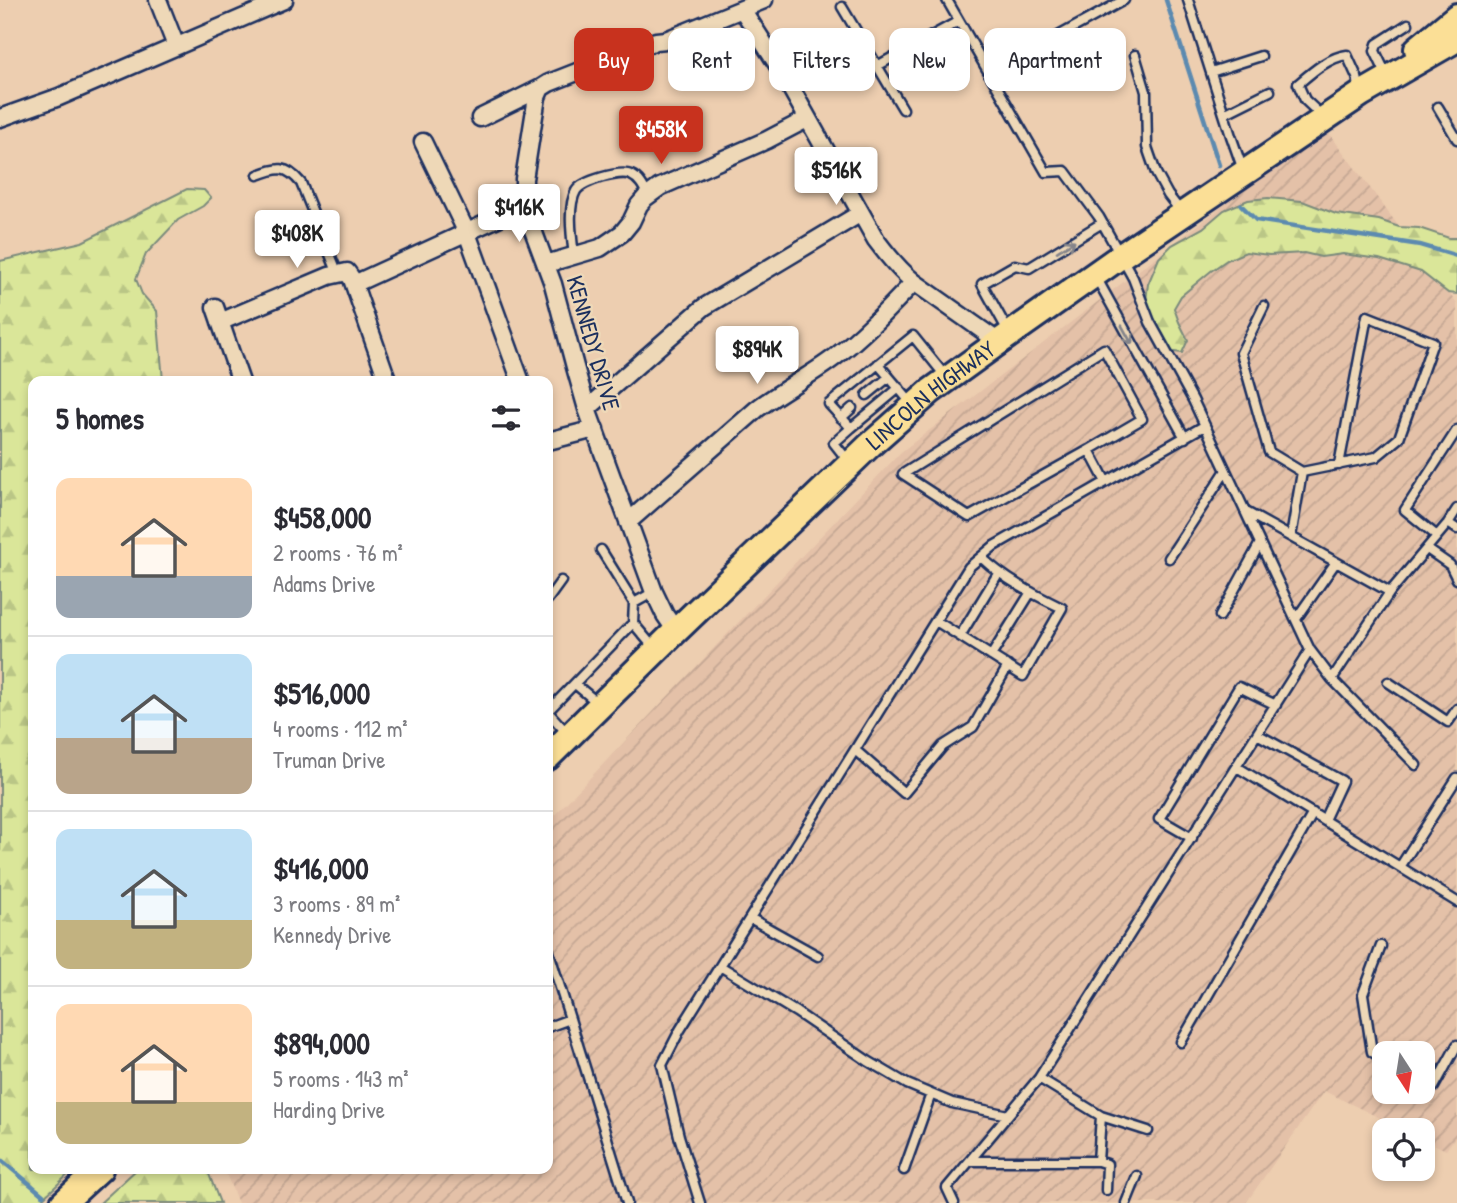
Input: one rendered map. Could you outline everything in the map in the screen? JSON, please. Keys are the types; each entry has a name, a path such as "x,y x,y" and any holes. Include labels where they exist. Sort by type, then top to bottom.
{"main road":[{"name":"LINCOLN HIGHWAY","path":"553,752 851,464 906,397 947,379 1121,256 1325,119 1361,94 1457,16"},
{"name":"LINCOLN HIGHWAY","path":"1361,94 1457,39"},
{"path":"63,1203 95,1174"}],"street":[{"path":"158,0 176,46"},
{"path":"0,118 59,97 284,0"},
{"path":"480,118 549,83 764,0"},
{"path":"742,9 779,67 876,240 890,260 914,282 1004,338"},
{"name":"KENNEDY DRIVE","path":"541,88 529,138 524,206 546,264 587,409 653,592 676,631"},
{"path":"546,264 600,248 622,233 639,205 660,187 807,119"},
{"path":"423,142 467,233 519,376"},
{"path":"354,284 524,206"},
{"path":"587,409 704,307 861,213"},
{"path":"239,376 218,314 347,272 354,284 386,376"},
{"path":"628,523 758,409 836,356 882,316 914,282"},
{"path":"553,440 595,429"}],"lane":[{"path":"947,0 984,65"},
{"path":"1073,28 1124,0"},
{"path":"1188,0 1244,173"},
{"path":"842,7 903,109"},
{"path":"877,65 959,21"},
{"path":"1386,74 1375,48 1408,23"},
{"path":"1135,55 1146,92 1147,147 1156,173 1183,214"},
{"path":"1325,119 1305,100 1298,83 1332,60 1347,55 1361,94"},
{"path":"1211,72 1261,56"},
{"path":"999,91 1046,172 1065,171 1102,223 1121,256 1133,278 1150,322 1193,400 1310,650 1332,679 1416,765"},
{"path":"1224,114 1270,91"},
{"path":"1438,107 1457,139"},
{"path":"258,175 274,169 285,169 301,183 338,274"},
{"path":"574,256 571,233 572,201 581,185 622,173 639,181 648,196"},
{"path":"1004,338 982,284 1015,265 1029,268 1102,223"},
{"path":"1095,275 1185,438"},
{"path":"1264,306 1241,353 1269,452 1302,472 1339,465 1376,457 1399,438 1433,342 1367,316 1339,465"},
{"path":"851,428 830,404 913,336 947,379"},
{"path":"1104,349 1142,419 1089,450 969,517 903,474 1104,349"},
{"path":"851,464 834,443 851,428 906,397 878,364"},
{"path":"867,395 889,377"},
{"path":"841,418 852,408"},
{"path":"700,1203 679,1136 662,1065 680,1030 969,567 994,546 1205,426"},
{"path":"1437,536 1405,510 1457,430"},
{"path":"1089,450 1106,482"},
{"path":"1169,558 1225,472"},
{"path":"1291,537 1302,472"},
{"path":"1332,679 1390,592 1457,509"},
{"path":"1244,512 1390,592"},
{"path":"1448,523 1457,529"},
{"path":"1220,616 1260,543"},
{"path":"1427,549 1450,565 1457,579"},
{"path":"553,706 633,623 634,603 601,550"},
{"path":"936,621 1023,676 1062,608 999,572 981,556"},
{"path":"1296,619 1336,562"},
{"path":"960,636 999,572"},
{"path":"553,592 561,581"},
{"path":"634,603 653,592"},
{"path":"991,656 1031,592"},
{"path":"633,623 656,650"},
{"path":"954,1203 947,1188 1039,1078 1310,650"},
{"path":"855,750 904,793 943,747 973,727 1008,666"},
{"path":"1388,682 1448,722 1457,709"},
{"path":"575,684 600,705"},
{"path":"1192,838 1159,819 1238,687 1276,705"},
{"path":"553,717 569,735"},
{"path":"1257,734 1342,781 1325,820"},
{"path":"1237,767 1457,902"},
{"path":"1400,867 1457,778"},
{"path":"1181,1042 1313,813"},
{"path":"750,918 818,956"},
{"path":"1372,1052 1363,994 1381,946"},
{"path":"553,965 627,1203"},
{"path":"720,966 908,1084 952,1103 1008,1115"},
{"path":"553,1025 570,1020"},
{"path":"1435,1085 1457,1045"},
{"path":"1039,1078 1101,1116 1148,1132"},
{"path":"904,1170 932,1094"},
{"path":"1098,1161 1101,1116"},
{"path":"970,1161 1098,1161 1107,1164 1106,1190"},
{"path":"1126,1203 1137,1176"}],"shaded area":[{"path":"1325,128 1457,304 1457,1135 1446,1150 1435,1145 1435,1118 1380,1118 1324,1091 1246,1203 238,1203 226,1174 553,1174 553,817 901,452"}],"green space":[{"path":"187,189 204,190 211,198 203,206 178,220 146,254 136,279 142,294 157,311 163,376 28,376 28,1174 69,1174 38,1203 0,1203 0,261 82,242"},
{"path":"1268,198 1302,201 1336,214 1379,220 1399,227 1419,228 1457,238 1457,294 1448,293 1421,272 1379,259 1343,254 1321,257 1304,253 1269,255 1246,252 1227,260 1181,296 1174,308 1188,340 1182,353 1166,351 1150,317 1146,301 1148,284 1159,258 1172,245 1203,228 1224,210 1248,200"},
{"path":"132,1174 209,1174 220,1203 100,1203"}],"waterway":[{"path":"1166,0 1219,165"},
{"path":"1241,205 1256,220 1420,245 1457,256"},
{"path":"0,1159 43,1195"}]}
